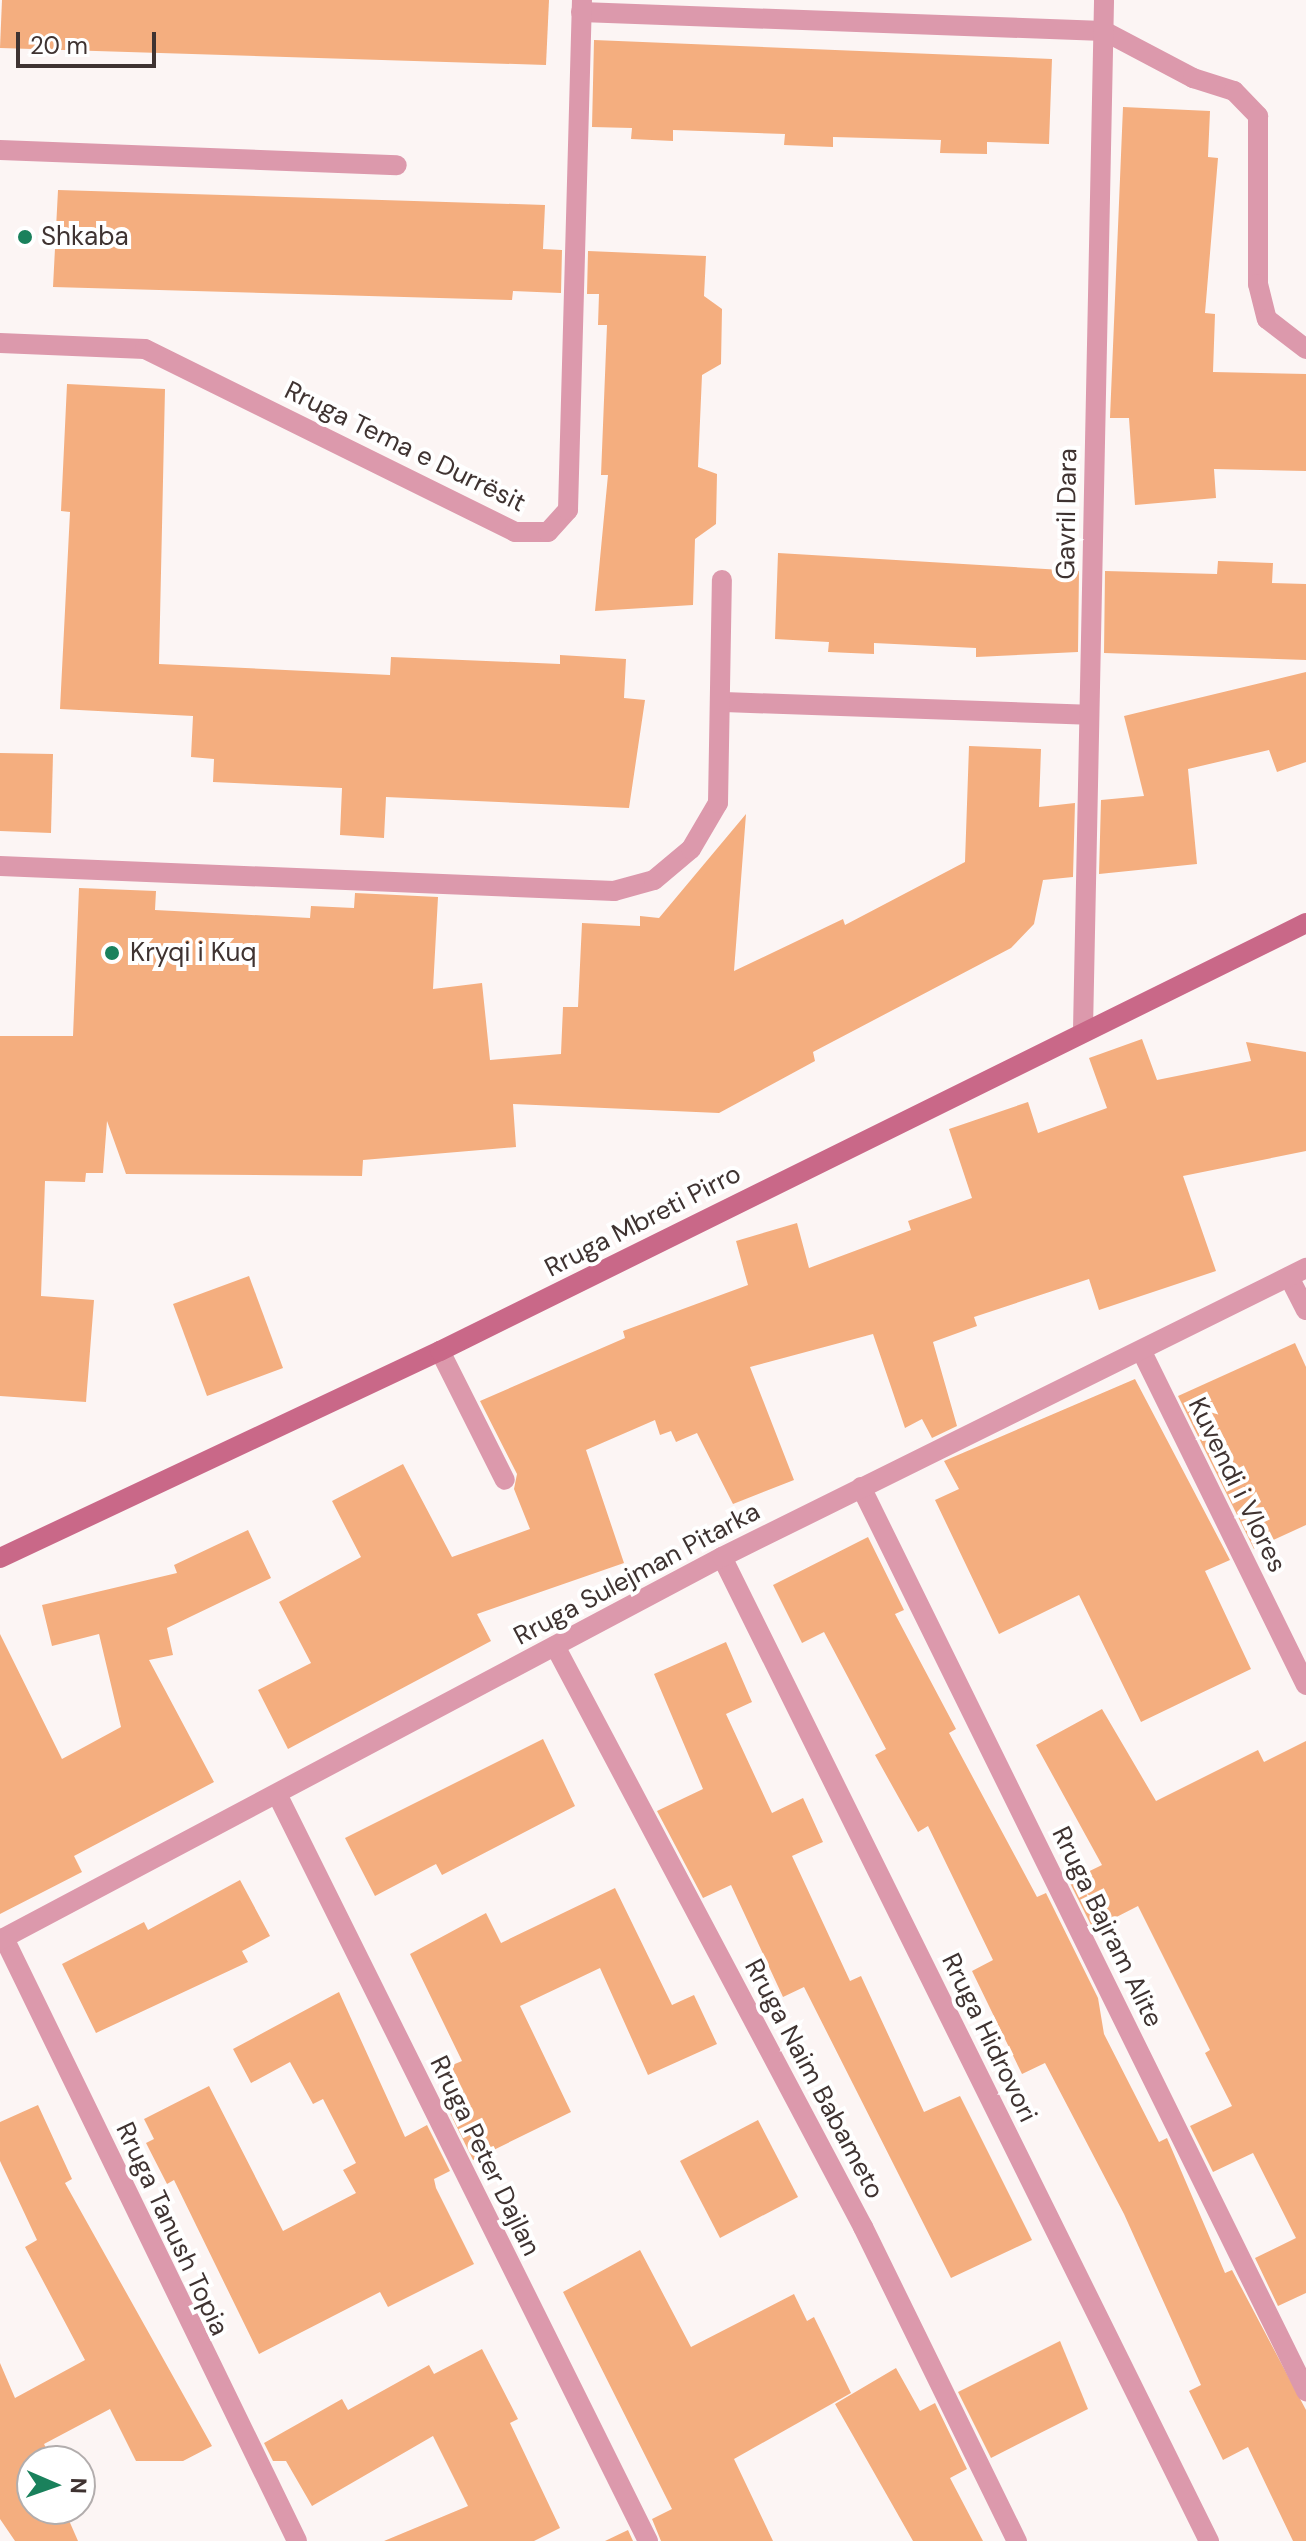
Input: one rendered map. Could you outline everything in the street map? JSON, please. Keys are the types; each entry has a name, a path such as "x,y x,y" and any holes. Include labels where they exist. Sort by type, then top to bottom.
{"main road":[{"name":"Rruga Mbreti Pirro","path":"0,1558 440,1351 1083,1030 1306,923"}],"street":[{"name":"Gavril Dara","path":"1083,1030 1104,0"},
{"path":"581,6 1104,31 1193,78 1234,91 1258,116 1258,284 1267,319 1306,349"},
{"name":"Rruga Tema e Durrësit","path":"0,343 145,349 515,532 548,532 568,510 581,6"},
{"path":"0,150 397,165"},
{"path":"0,866 614,891 654,880 691,849 718,803 724,702 722,580"},
{"path":"724,702 1088,715"},
{"path":"1298,1272 1306,1310"},
{"name":"Rruga Sulejman Pitarka","path":"2,1939 722,1557 1142,1352 1298,1272"},
{"path":"440,1351 505,1480"},
{"name":"Kuvendi i Vlores","path":"1142,1352 1306,1685"},
{"name":"Rruga Bajram Alite","path":"861,1487 1306,2391"},
{"name":"Rruga Hidrovori","path":"722,1557 1209,2541"},
{"name":"Rruga Naim Babameto","path":"555,1646 863,2227 1017,2541"},
{"name":"Rruga Peter Dajlan","path":"277,1794 648,2541"},
{"name":"Rruga Tanush Topia","path":"2,1939 297,2541"}],"building":[{"path":"2,0 549,0 546,65 0,48"},
{"path":"594,40 1052,59 1049,144 987,142 987,154 940,153 941,140 833,137 833,147 784,145 785,134 673,130 673,141 631,139 632,128 592,127"},
{"path":"1123,107 1210,111 1208,157 1218,158 1205,313 1215,314 1213,372 1306,374 1306,471 1214,469 1216,498 1135,505 1129,418 1110,418"},
{"path":"58,190 545,205 543,249 562,250 561,293 513,291 512,300 53,287"},
{"path":"588,251 706,256 704,296 722,309 721,364 702,375 698,467 717,474 716,524 695,539 693,605 595,611 608,475 601,475 607,325 598,325 599,294 587,294"},
{"path":"67,384 165,389 159,664 390,675 391,657 560,664 560,655 626,659 624,698 645,700 629,808 386,797 384,838 340,835 342,788 213,782 214,759 191,757 193,716 60,709 70,512 61,511"},
{"path":"778,553 1079,571 1078,652 976,657 976,648 874,643 874,654 828,652 829,642 775,639"},
{"path":"1218,561 1273,563 1272,583 1306,584 1306,660 1104,653 1105,571 1217,574"},
{"path":"1306,672 1306,762 1277,772 1269,750 1188,769 1197,864 1099,874 1101,800 1144,796 1124,716"},
{"path":"969,746 1041,749 1039,807 1075,803 1073,877 1043,880 1034,924 1011,948 813,1052 815,1061 719,1113 513,1104 516,1147 363,1160 362,1176 126,1174 107,1121 103,1173 86,1173 85,1182 45,1181 41,1296 94,1300 86,1402 0,1396 0,1036 73,1036 79,888 156,891 155,910 310,918 311,906 354,908 355,893 438,897 433,989 482,983 490,1060 561,1054 563,1007 578,1007 582,923 640,926 640,916 659,918 746,814 734,971 843,919 845,925 965,862"},
{"path":"0,753 53,754 51,833 0,831"},
{"path":"1142,1039 1157,1080 1251,1061 1246,1042 1306,1052 1306,1151 1183,1176 1216,1271 1099,1310 1089,1279 974,1317 977,1326 933,1342 957,1426 932,1438 922,1419 905,1428 873,1334 750,1367 794,1480 733,1504 697,1433 676,1442 671,1431 660,1435 655,1420 586,1450 624,1563 477,1614 491,1641 288,1749 258,1690 311,1663 279,1602 361,1557 332,1501 403,1464 452,1557 530,1529 514,1489 517,1474 480,1401 625,1338 623,1331 748,1285 736,1241 797,1223 809,1268 911,1230 908,1221 972,1198 949,1129 1028,1102 1038,1133 1107,1108 1089,1058"},
{"path":"249,1276 283,1368 207,1396 173,1304"},
{"path":"1295,1343 1306,1367 1306,1525 1254,1549 1178,1396"},
{"path":"1135,1379 1230,1560 1205,1571 1251,1669 1141,1722 1079,1595 999,1634 935,1500 959,1489 944,1461"},
{"path":"248,1530 271,1578 167,1628 173,1655 149,1660 214,1782 74,1856 82,1872 0,1914 0,1634 62,1759 121,1727 99,1634 52,1646 42,1605 177,1573 174,1565"},
{"path":"868,1537 904,1610 895,1614 956,1729 949,1733 1037,1897 1046,1893 1098,1998 1104,2034 1159,2142 1167,2138 1225,2273 1232,2270 1306,2410 1306,2541 1293,2541 1248,2447 1223,2460 1189,2391 1201,2385 1124,2214 1045,2063 1022,2074 972,1971 993,1960 928,1826 918,1832 875,1755 886,1749 824,1632 802,1643 773,1585"},
{"path":"726,1642 752,1702 726,1714 772,1813 803,1798 823,1842 792,1856 850,1981 861,1976 924,2112 960,2096 1032,2240 951,2278 804,1987 783,1997 731,1885 703,1898 657,1811 703,1789 654,1674"},
{"path":"1102,1709 1156,1801 1258,1750 1264,1762 1306,1741 1306,2293 1278,2306 1255,2258 1296,2238 1253,2153 1213,2172 1190,2126 1232,2106 1205,2053 1210,2050 1138,1906 1093,1929 1069,1881 1102,1865 1036,1745"},
{"path":"543,1739 575,1806 442,1875 436,1864 375,1896 345,1838"},
{"path":"240,1880 270,1936 242,1951 248,1962 96,2033 62,1964 144,1922 148,1930"},
{"path":"615,1888 672,2005 694,1995 717,2044 648,2075 600,1968 520,2006 571,2112 473,2160 450,2113 468,2104 450,2066 462,2061 410,1954 486,1913 501,1943"},
{"path":"339,1992 405,2137 427,2125 450,2171 434,2179 436,2188 474,2264 388,2307 380,2292 259,2354 174,2180 167,2184 146,2143 154,2139 144,2119 209,2086 283,2231 356,2193 343,2170 356,2163 323,2099 313,2104 290,2062 251,2083 233,2049"},
{"path":"38,2105 72,2179 65,2183 212,2446 183,2461 136,2461 110,2409 45,2445 16,2445 16,2525 71,2525 78,2541 15,2541 0,2519 0,2363 15,2398 85,2360 25,2247 37,2240 0,2161 0,2122"},
{"path":"758,2120 798,2197 720,2238 680,2161"},
{"path":"640,2250 691,2347 794,2294 807,2321 814,2317 851,2393 734,2459 773,2541 661,2541 652,2519 672,2509 563,2292"},
{"path":"1060,2341 1088,2409 991,2458 958,2392"},
{"path":"482,2349 518,2419 510,2423 560,2528 534,2541 384,2541 468,2506 433,2436 312,2506 286,2461 273,2461 264,2443 342,2399 348,2410 429,2365 434,2374"},
{"path":"896,2368 920,2411 935,2403 967,2469 950,2478 983,2541 913,2541 835,2404"},
{"path":"628,2530 633,2541 605,2541"}],"place":[{"name":"Shkaba","path":"25,237"},
{"name":"Kryqi i Kuq","path":"112,953"}]}
